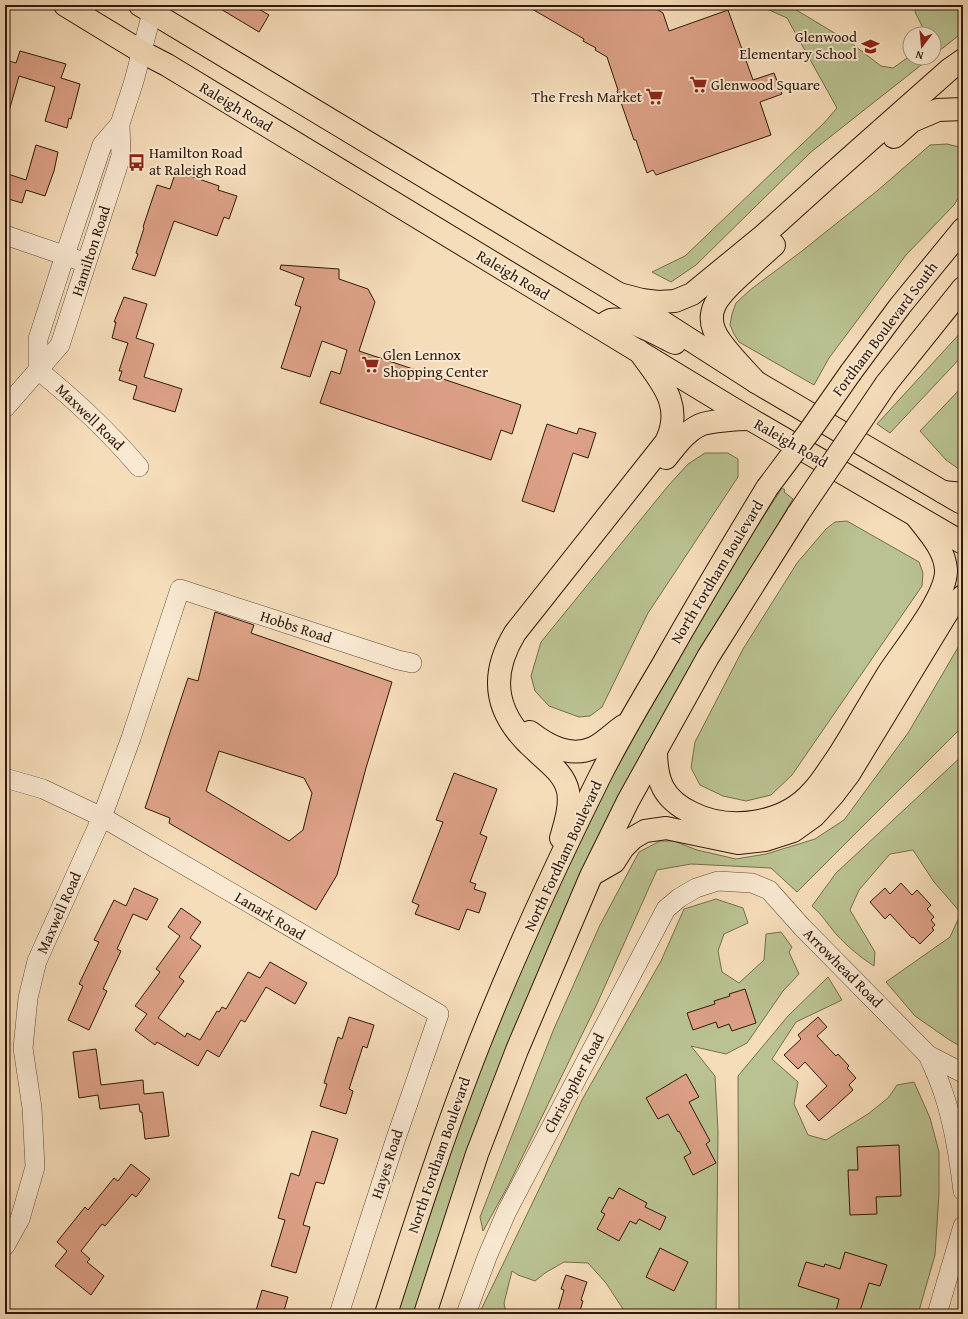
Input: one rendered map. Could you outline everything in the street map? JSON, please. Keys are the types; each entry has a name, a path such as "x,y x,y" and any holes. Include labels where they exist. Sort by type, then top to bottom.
{"main road":[{"name":"Raleigh Road","path":"65,5 142,52 167,65 750,419 963,543"},
{"path":"148,8 619,294 756,382 953,493 963,504"},
{"path":"619,294 642,300 658,302 675,301 692,294 764,235 950,69 963,60"},
{"path":"756,382 720,341 714,328 712,312 715,303 723,292 912,121 938,110 963,109"},
{"name":"Fordham Boulevard South","path":"809,432 900,306 963,229"},
{"path":"425,1314 477,1154 517,1050 591,876 628,801 708,657 798,514 886,384 963,288"},
{"path":"601,328 604,324 611,320 630,322 756,382"},
{"path":"548,884 564,827 568,790 557,770 528,744 512,726 500,696 500,675 502,662 506,649 516,633 666,442 673,423 673,412 670,400 666,390 639,351"},
{"path":"631,719 601,744 583,751 559,749 544,742 530,732 518,713 514,700 512,682 515,666 522,648 681,439 700,425 735,419 750,419"},
{"name":"North Fordham Boulevard","path":"386,1314 434,1167 471,1064 548,884 600,776 631,719 767,488 809,432"},
{"path":"656,750 658,777 670,798 677,805 686,810 708,819 742,824 769,819 800,803 812,793 846,744 889,673 926,618 942,590 946,571 942,552 916,516"},
{"path":"591,876 614,862 623,848 633,838 645,831 666,828 738,843 765,840 793,831 814,816 849,774 950,608 963,596"}],"street":[{"name":"Hamilton Road","path":"5,408 60,345 122,156 120,124 142,52 148,8"},
{"name":"Hamilton Road","path":"38,370 38,339 65,255 102,145 120,124"},
{"path":"5,235 88,263"},
{"name":"Maxwell Road","path":"38,370 56,384 120,445 139,467"},
{"name":"Maxwell Road","path":"5,1246 20,1219 34,1167 32,1108 23,1048 28,998 37,961 102,817 131,738 180,589"},
{"name":"Hobbs Road","path":"180,589 398,660 412,663"},
{"name":"Lanark Road","path":"5,778 43,790 102,817 439,1014"},
{"name":"Arrowhead Road","path":"718,881 752,883 769,890 802,927 928,1055 963,1073"},
{"name":"Christopher Road","path":"466,1314 507,1211 666,909 679,898 696,888 718,881"},
{"name":"Hayes Road","path":"339,1314 395,1140 439,1014"},
{"path":"928,1055 944,1092 950,1115 960,1166 963,1191"},
{"path":"937,1314 963,1226"}],"green space":[{"path":"758,5 788,5 851,43 881,66 893,68 902,62 902,66 920,66 811,152 696,265 671,282 652,272 685,256 824,123 837,108 787,18"},
{"path":"916,5 963,5 963,32 942,49 942,26 922,26 915,12"},
{"path":"947,144 963,148 963,190 954,205 906,255 829,358 814,385 739,342 730,325 736,303 750,290 802,251 877,191 930,145"},
{"path":"963,330 963,355 890,433 877,424"},
{"path":"963,386 963,472 946,460 920,431"},
{"path":"705,453 728,453 738,459 738,477 648,613 602,707 590,716 579,717 549,706 535,691 531,676 541,642 668,486 688,464"},
{"path":"782,488 785,490 784,492 793,499 694,664 415,1314 397,1314 459,1126 508,999 573,851 627,745 717,588"},
{"path":"847,521 919,562 923,573 922,586 792,775 771,795 746,801 723,796 700,785 691,768 695,742 743,649 797,563 826,529 835,522"},
{"path":"963,639 963,726 797,892 771,868 691,864 657,870 596,1006 509,1184 483,1231 480,1217 553,1031 600,925 639,852 660,841 674,841 697,850 736,859 766,854 815,839 844,820 908,733"},
{"path":"963,755 963,1048 915,1016 886,982 950,937 961,913 934,882 913,850 890,854 859,890 850,910 875,952 874,966 845,943 819,912 812,906 836,873"},
{"path":"716,899 743,908 748,923 724,934 718,951 722,972 739,983 764,960 766,934 781,932 792,947 789,952 799,974 783,991 747,1043 726,1054 691,1046 715,1076 718,1131 716,1314 631,1314 623,1309 606,1283 588,1263 564,1262 545,1273 535,1281 518,1275 512,1271 504,1303 506,1314 479,1314 583,1098 661,961 684,909"},
{"path":"828,977 842,1000 796,1022 772,1059 798,1082 794,1104 808,1135 826,1140 868,1114 888,1098 897,1085 914,1082 930,1118 939,1152 939,1194 935,1255 918,1314 739,1314 738,1076 788,1016"}],"building":[{"path":"214,5 252,5 269,15 259,32"},
{"name":"Glenwood Square","path":"525,5 650,5 663,13 669,31 728,10 753,80 774,73 782,94 760,102 771,135 656,175 653,170 647,173 617,91 618,90 607,57 595,50 596,48 583,41 584,39"},
{"path":"20,51 66,64 61,78 80,84 71,119 69,118 67,128 45,121 55,87 19,76 9,111 5,110 5,60 16,63"},
{"path":"36,145 58,152 54,171 45,196 26,190 22,203 5,198 5,173 26,180"},
{"path":"176,171 219,186 218,190 237,196 229,219 224,217 217,236 174,221 155,276 132,269 138,254 136,253 144,228 143,227 157,185 170,189"},
{"name":"Glen Lennox Shopping Center","path":"281,265 339,269 339,279 368,289 375,302 359,351 521,405 512,434 501,430 491,460 320,403 331,371 340,374 347,350 322,341 310,377 281,368 301,307 295,305 304,278 280,269"},
{"path":"124,297 147,304 136,338 154,344 144,377 182,389 175,412 133,399 137,386 119,380 122,371 119,371 128,343 112,338 116,322 114,322"},
{"path":"547,424 577,434 579,428 596,433 588,458 573,453 554,512 522,501"},
{"path":"215,612 254,625 251,633 392,682 366,768 337,875 316,910 169,823 170,818 145,808 188,678 198,681","holes":["219,751 304,778 312,793 303,830 289,841 206,791"]},
{"path":"454,773 497,789 480,834 487,837 470,882 476,884 474,889 486,893 479,913 467,909 459,930 415,914 419,905 412,902 443,822 436,820"},
{"path":"901,883 912,895 917,890 931,905 927,909 934,917 931,920 935,925 932,928 934,930 920,944 913,937 912,938 890,914 885,919 870,902 885,888 890,894"},
{"path":"134,888 158,899 147,920 133,914 117,949 121,951 103,989 107,991 89,1030 68,1020 83,986 79,984 99,942 94,940 114,900 126,906"},
{"path":"181,908 201,922 190,938 201,946 179,977 184,981 158,1018 185,1037 187,1033 200,1040 217,1011 219,1012 222,1007 226,1009 248,972 260,978 270,962 307,983 295,1004 266,987 245,1022 241,1020 219,1057 207,1050 198,1066 157,1042 155,1045 135,1030 147,1014 135,1006 160,972 156,969 180,936 168,927"},
{"path":"745,989 756,1023 732,1031 729,1024 718,1028 716,1022 693,1030 687,1013 715,1004 714,1001"},
{"path":"349,1017 374,1025 367,1048 363,1046 349,1089 353,1091 346,1114 320,1106 327,1084 324,1083 338,1037 342,1039"},
{"path":"818,1017 827,1027 817,1036 836,1056 838,1054 849,1066 847,1068 856,1078 849,1085 853,1090 819,1121 806,1106 827,1086 805,1062 798,1069 784,1055 801,1039 798,1035"},
{"path":"96,1049 101,1085 143,1080 144,1094 163,1092 169,1136 145,1139 142,1112 140,1112 139,1104 100,1109 98,1095 79,1098 73,1052"},
{"path":"686,1074 699,1097 689,1102 710,1141 706,1144 716,1163 693,1175 684,1157 691,1153 679,1131 678,1132 668,1114 658,1119 646,1098"},
{"path":"312,1131 338,1139 324,1184 316,1182 303,1225 310,1227 296,1273 271,1266 285,1220 278,1218 291,1173 299,1176"},
{"path":"899,1145 901,1196 876,1197 877,1214 850,1215 848,1170 858,1170 857,1147"},
{"path":"131,1164 150,1179 136,1197 132,1194 105,1226 102,1224 81,1251 90,1259 87,1262 104,1276 91,1295 55,1266 67,1251 57,1242 85,1207 88,1210 114,1178 118,1181"},
{"path":"619,1188 647,1203 645,1207 666,1217 660,1230 639,1219 636,1224 630,1221 619,1241 597,1229 605,1214 601,1212 609,1197 613,1199"},
{"path":"660,1248 688,1262 674,1291 646,1277"},
{"path":"845,1252 887,1265 880,1286 869,1283 859,1314 847,1314 836,1311 839,1299 798,1286 806,1262 824,1267 825,1264 840,1269"},
{"path":"566,1275 587,1282 581,1300 583,1301 579,1314 557,1314 564,1290 561,1289"},
{"path":"262,1290 288,1297 283,1314 255,1314"}],"place":[{"name":"Glenwood Elementary School","path":"870,46"},
{"name":"Glenwood Square","path":"698,85"},
{"name":"The Fresh Market","path":"655,97"},
{"name":"Hamilton Road at Raleigh Road","path":"136,162"},
{"name":"Glen Lennox Shopping Center","path":"370,364"}]}
